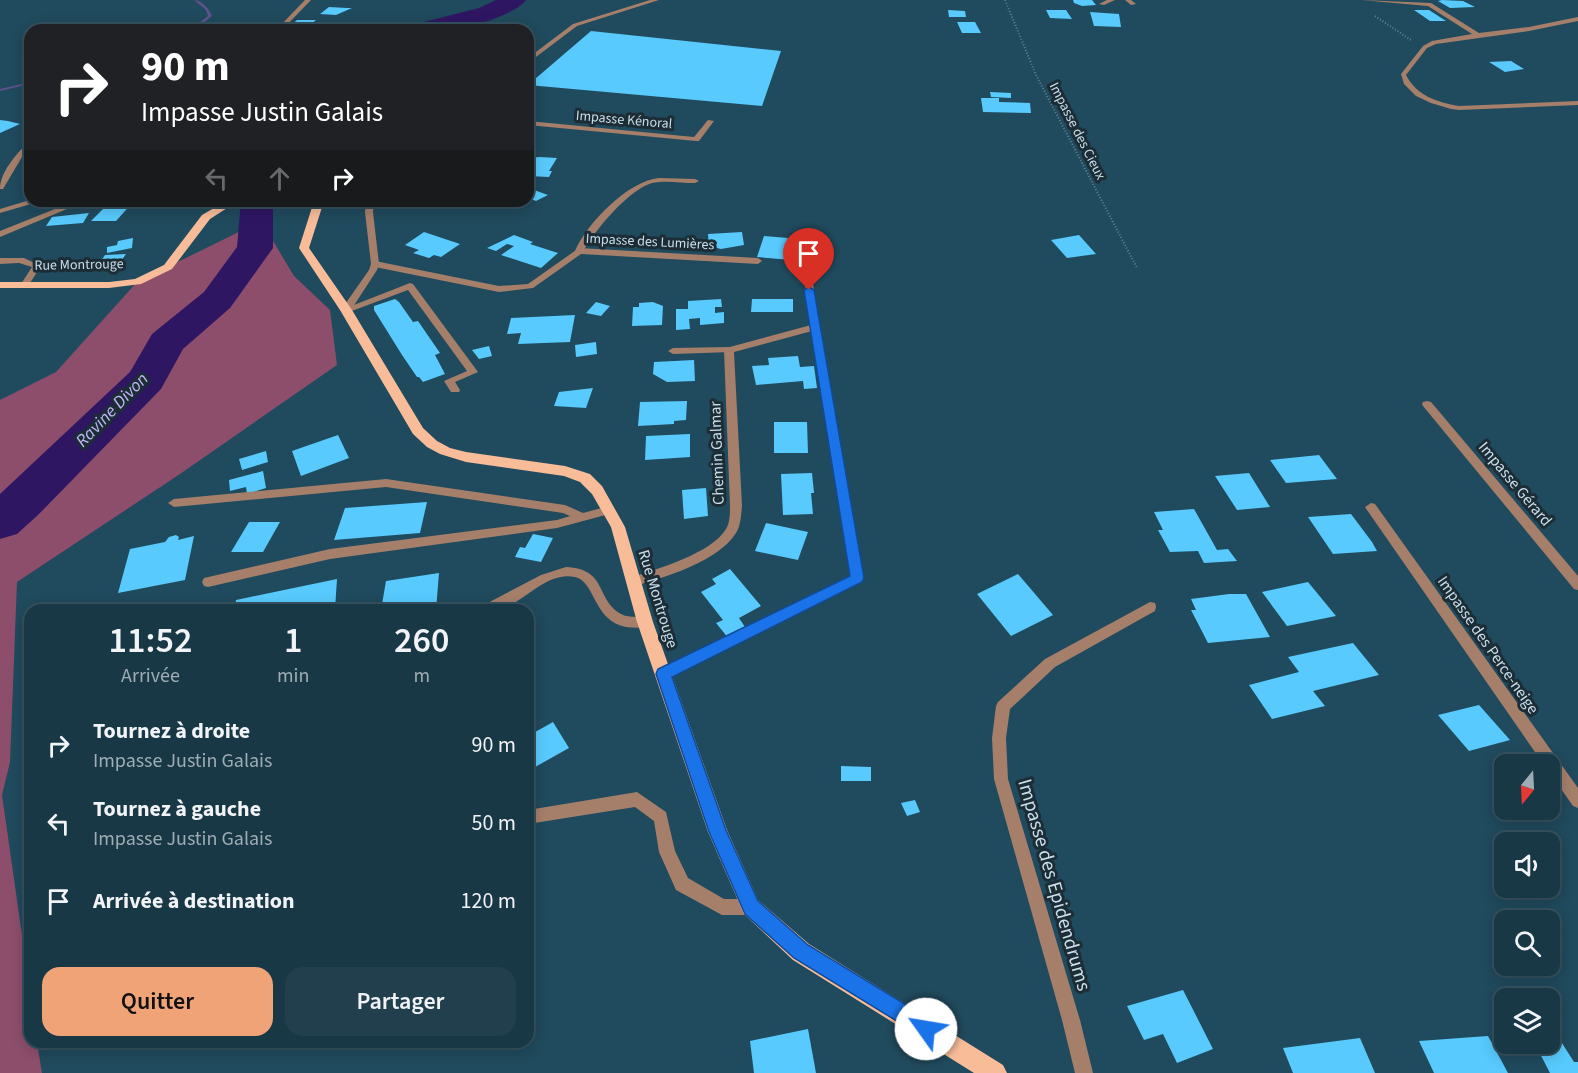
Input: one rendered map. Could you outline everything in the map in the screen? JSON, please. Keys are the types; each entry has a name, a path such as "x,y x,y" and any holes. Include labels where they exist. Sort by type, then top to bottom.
{"main road":[{"name":"Rue Montrouge","path":"0,285 109,285 137,282 168,267 206,218 224,207"},
{"name":"Rue Montrouge","path":"318,207 307,233 304,248 312,263 346,309 418,431 432,444 445,451 466,457 565,471 585,478 597,490 618,527 645,622 718,832 751,907 801,951 995,1073"}],"street":[{"path":"285,24 308,0"},
{"path":"534,56 575,25 656,0"},
{"path":"1102,4 1112,0"},
{"path":"1364,0 1429,4 1478,34"},
{"path":"1578,19 1529,29 1478,34 1434,42 1425,47 1403,75 1424,99 1459,108 1578,103"},
{"name":"Impasse Kénoral","path":"534,124 696,139 710,121"},
{"path":"0,187 24,151"},
{"path":"579,251 580,245 639,185 650,181 695,181"},
{"path":"0,211 24,205"},
{"path":"0,234 67,207"},
{"path":"346,309 375,264 369,207"},
{"name":"Impasse des Lumières","path":"375,264 499,289 512,289 530,286 579,251 758,261"},
{"path":"0,261 12,259 29,261 37,266 25,284"},
{"path":"664,674 857,578 814,327 807,272"},
{"path":"346,309 410,286 473,372 449,381 455,390"},
{"path":"673,351 729,350 814,327"},
{"name":"Chemin Galmar","path":"634,581 678,567 729,535 735,526 729,350"},
{"name":"Impasse Gérard","path":"1427,404 1578,585"},
{"path":"174,502 386,483 565,509 582,517"},
{"name":"Impasse des Perce-neige","path":"1371,507 1578,801"},
{"path":"208,582 330,554 557,524 609,510"},
{"path":"498,604 549,577 568,572 582,574 592,582 609,612 618,619 645,622"},
{"name":"Impasse des Epidendrums","path":"1084,1073 1071,1020 1001,779 999,738 1003,706 1050,663 1150,607"},
{"path":"534,816 637,799 661,817 667,852 682,884 722,907 751,907"}],"path":[{"name":"Impasse des Cieux","path":"1005,0 1036,75 1137,268"},
{"path":"1374,15 1402,35 1425,47"}],"shaded area":[{"path":"261,221 294,276 330,310 337,365 180,474 17,582 10,762 2,795 24,949 24,1048 38,1048 42,1073 0,1073 0,400 56,372 137,282"}],"building":[{"path":"1073,0 1092,0 1096,5 1082,6 1074,3"},
{"path":"1438,1 1463,1 1475,7 1450,8"},
{"path":"329,7 352,8 336,15 320,14"},
{"path":"948,10 965,11 966,17 949,17"},
{"path":"1046,10 1066,10 1072,19 1050,18"},
{"path":"1414,10 1429,10 1446,21 1430,21"},
{"path":"1090,12 1119,14 1121,27 1094,26"},
{"path":"297,20 316,20 311,24 293,24"},
{"path":"957,22 975,22 981,33 962,33"},
{"path":"591,31 781,51 762,106 534,86 534,80"},
{"path":"1511,61 1524,69 1505,72 1489,62"},
{"path":"990,92 1011,93 1011,98 991,97"},
{"path":"981,98 999,98 999,102 1030,103 1031,113 983,112"},
{"path":"0,120 8,121 20,124 0,133"},
{"path":"534,158 557,158 549,171 552,171 549,177 534,176"},
{"path":"534,190 548,195 534,200"},
{"path":"105,207 129,207 116,221 91,221"},
{"path":"89,213 83,223 46,226 52,217"},
{"path":"424,232 460,244 441,257 434,255 429,258 413,253 419,250 405,245"},
{"path":"742,232 744,245 721,249 709,246 708,234"},
{"path":"514,235 533,242 530,244 558,253 541,268 501,255 514,246 507,244 496,251 487,248"},
{"path":"1079,235 1096,254 1067,258 1051,240"},
{"path":"764,236 788,238 785,250 794,250 791,260 757,257"},
{"path":"133,238 132,248 107,253 107,247 117,245 118,241"},
{"path":"126,254 117,267 86,269 92,263 100,262 105,255"},
{"path":"395,299 413,322 418,321 440,353 435,355 445,374 423,382 402,355 374,310 374,306"},
{"path":"721,299 722,307 715,307 715,313 724,312 724,323 700,325 700,318 689,319 690,329 676,330 676,309 688,309 688,301"},
{"path":"752,299 793,299 793,312 751,312"},
{"path":"596,302 610,306 601,316 586,313"},
{"path":"653,302 663,306 662,325 632,326 633,307 639,307 639,303"},
{"path":"575,315 570,342 518,344 521,333 507,334 511,318"},
{"path":"596,342 597,354 576,357 575,345"},
{"path":"489,346 492,356 479,359 472,350"},
{"path":"798,356 800,367 814,366 817,388 804,389 803,381 756,385 752,366 769,365 768,358"},
{"path":"694,360 695,381 667,382 653,374 654,362"},
{"path":"593,388 586,408 554,406 559,392"},
{"path":"687,401 686,420 674,421 674,424 638,426 640,402"},
{"path":"774,422 807,422 808,453 774,453"},
{"path":"690,434 690,457 645,460 646,436"},
{"path":"338,435 349,458 301,476 292,451"},
{"path":"266,451 268,462 242,470 239,459"},
{"path":"1319,455 1337,479 1286,483 1270,460"},
{"path":"263,471 266,488 247,494 246,487 230,491 229,480"},
{"path":"812,473 813,514 783,515 781,474"},
{"path":"1249,473 1270,507 1237,510 1215,476"},
{"path":"706,488 708,516 684,519 682,490"},
{"path":"427,502 420,533 334,540 345,508"},
{"path":"1194,509 1217,550 1228,549 1237,561 1204,563 1198,551 1170,552 1158,530 1163,530 1154,512"},
{"path":"1351,514 1377,551 1333,554 1308,517"},
{"path":"249,522 280,522 263,552 231,552"},
{"path":"766,523 808,532 798,560 755,551"},
{"path":"533,534 553,538 541,562 515,557 520,547 525,548"},
{"path":"176,535 179,537 178,540 194,536 185,580 118,593 130,549 165,542 169,537"},
{"path":"730,569 761,606 739,618 747,630 729,639 716,623 723,620 701,592 716,584 712,579"},
{"path":"439,573 436,604 382,604 386,581"},
{"path":"1018,574 1053,615 1011,636 977,594"},
{"path":"337,579 335,604 235,604 236,600"},
{"path":"1308,582 1336,616 1287,626 1262,592"},
{"path":"1246,594 1270,637 1208,643 1191,610 1196,610 1191,599"},
{"path":"1353,643 1379,675 1313,691 1325,706 1272,719 1249,685 1299,672 1288,657"},
{"path":"1479,705 1510,740 1469,751 1438,715"},
{"path":"553,722 569,748 534,768 534,733"},
{"path":"841,766 871,767 871,781 841,781"},
{"path":"915,800 920,812 907,816 901,803"},
{"path":"1183,990 1213,1049 1177,1063 1163,1034 1144,1040 1127,1006"},
{"path":"808,1029 816,1073 754,1073 750,1041"},
{"path":"1488,1036 1494,1047 1494,1054 1498,1054 1508,1073 1434,1073 1419,1041"},
{"path":"1360,1038 1375,1073 1293,1073 1283,1048"},
{"path":"1560,1040 1574,1062 1578,1062 1578,1073 1550,1073 1540,1054 1560,1054"}],"waterway":[{"path":"196,0 208,10 210,16 200,24"},
{"name":"Ravine Divon","path":"444,24 487,13 515,0"},
{"path":"0,90 24,84"},
{"name":"Ravine Divon","path":"0,521 146,380 166,343 217,300 255,248 257,207"}],"route":[{"path":"809,290 857,578 664,674 718,832 751,907 801,951 926,1029"}]}
